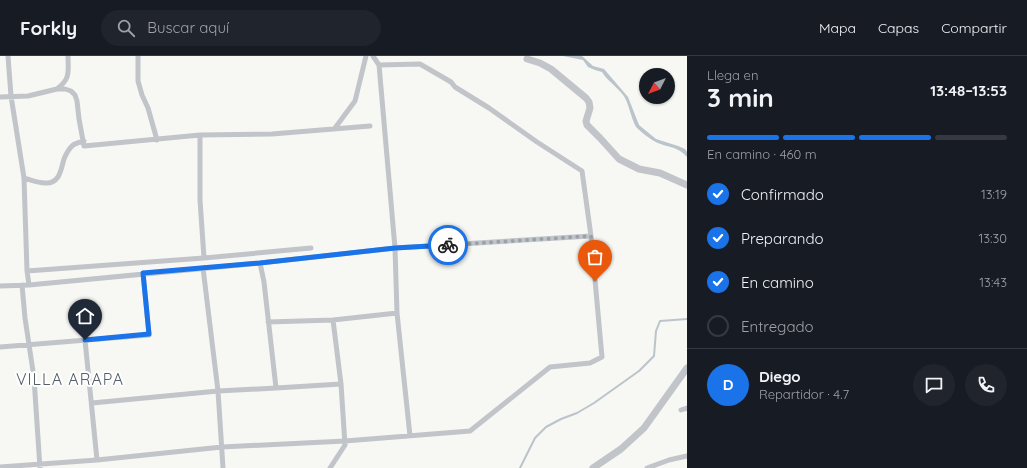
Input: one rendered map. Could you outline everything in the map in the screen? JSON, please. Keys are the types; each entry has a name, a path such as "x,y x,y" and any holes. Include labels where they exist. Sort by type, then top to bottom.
{"street":[{"path":"8,56 11,96 24,178 27,271 29,285"},
{"path":"57,89 63,85 67,79 68,56"},
{"path":"138,56 138,81 148,108 157,140"},
{"path":"335,128 355,101 366,56"},
{"path":"373,56 379,65 395,248 397,313 410,436"},
{"path":"527,59 540,63 551,69 586,98 589,102 590,108 586,121 587,125 618,159 639,169 660,173 687,185"},
{"path":"0,466 39,466 222,447 345,441 470,431 550,367 590,363 602,357 591,236 582,171 455,87 451,82 420,64 379,65"},
{"path":"0,97 28,96 57,89 72,91 77,101 84,146 200,135 272,134 370,126"},
{"path":"200,135 200,200 204,258"},
{"path":"24,178 46,184 52,183 59,175 67,152 73,145 84,141"},
{"path":"0,286 29,285 260,263 395,248 591,236"},
{"path":"27,271 204,258 311,248"},
{"path":"260,263 264,282 276,388"},
{"path":"203,268 218,390 223,468"},
{"path":"0,347 149,334 143,273"},
{"path":"22,285 28,345 34,378 39,466"},
{"path":"268,322 333,320 397,313"},
{"path":"330,468 345,445 341,384 333,320"},
{"path":"85,340 97,460"},
{"path":"594,468 621,450 644,428 664,398 687,368"},
{"path":"92,403 218,390 341,384"},
{"path":"681,410 687,408"},
{"path":"647,468 669,460 687,456"}],"shaded area":[{"path":"563,56 582,56 593,66 604,69 628,97 639,125 656,139 685,149 687,152 687,157 679,150 652,140 637,128 624,96 602,72 588,67 583,60"}],"waterway":[{"path":"520,468 535,438 546,427 577,413 594,403 639,371 654,356 656,331 660,321 687,319"}],"way so far":[{"path":"448,245 591,236 595,281"}],"district":[{"name":"VILLA ARAPA","path":"70,379"}],"route":[{"path":"85,340 149,334 143,273 260,263 395,248 448,245"}]}
